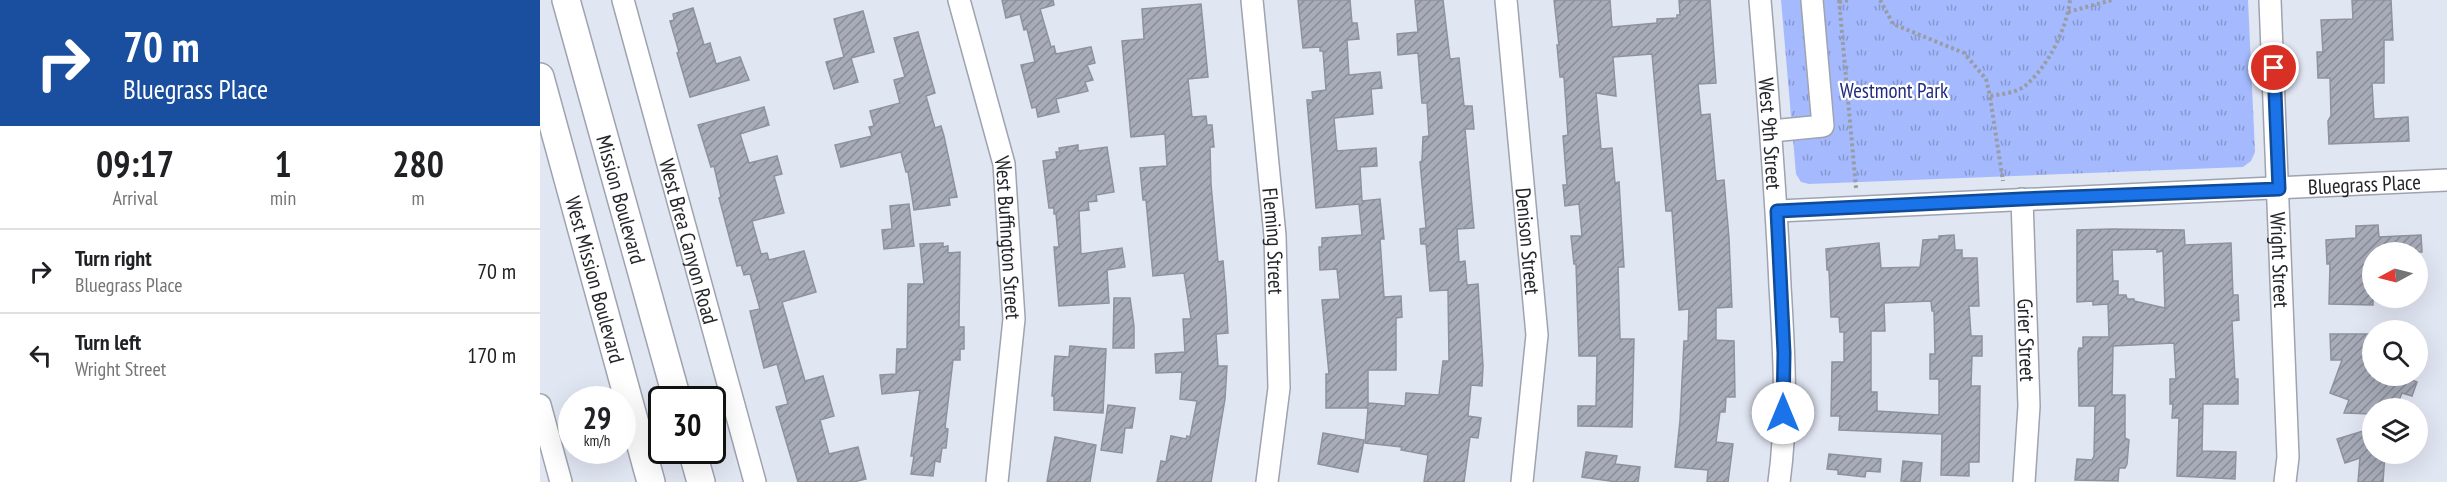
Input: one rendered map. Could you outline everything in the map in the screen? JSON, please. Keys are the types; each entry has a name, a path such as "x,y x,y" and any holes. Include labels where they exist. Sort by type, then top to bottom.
{"main road":[{"name":"Mission Boulevard","path":"566,0 673,386"},
{"name":"West Mission Boulevard","path":"540,77 651,482"},
{"path":"696,464 700,482"}],"street":[{"name":"West Brea Canyon Road","path":"622,0 755,482"},
{"name":"West Buffington Street","path":"958,0 1004,164 1014,319 997,482"},
{"name":"Fleming Street","path":"1252,0 1275,247 1279,388 1267,482"},
{"name":"Denison Street","path":"1506,0 1537,335 1522,482"},
{"name":"West 9th Street","path":"1760,0 1777,211 1784,353 1783,454 1779,482"},
{"path":"1771,131 1823,126 1812,0"},
{"name":"Wright Street","path":"2271,0 2288,457 2285,482"},
{"name":"Bluegrass Place","path":"1777,211 2018,190 2279,189 2447,180"},
{"name":"Grier Street","path":"2018,190 2030,406 2024,482"},
{"path":"540,405 561,482"}],"path":[{"path":"1849,0 1839,1 1856,188 1867,188"},
{"path":"1880,0 1893,24 1964,53 1986,79 2003,182"},
{"path":"1990,96 2009,93 2024,87 2043,66 2061,33 2070,0"},
{"path":"2068,12 2112,0"},
{"path":"1991,183 2003,182 2018,190"}],"green space":[{"name":"Westmont Park","path":"1781,0 2248,0 2255,152 2251,161 2243,167 1809,184 1801,182 1796,174"}],"building":[{"path":"1002,0 1053,0 1054,5 1040,9 1051,47 1054,46 1056,54 1091,47 1095,63 1087,65 1093,80 1085,82 1088,91 1056,99 1059,112 1038,117 1036,107 1032,108 1021,65 1035,62 1027,29 1024,30 1020,14 1006,18"},
{"path":"1298,0 1350,0 1352,23 1357,23 1359,39 1347,40 1349,75 1380,72 1382,88 1371,89 1373,114 1334,118 1337,151 1376,148 1377,166 1360,167 1362,201 1380,199 1384,239 1380,239 1384,297 1401,296 1402,317 1396,318 1396,370 1368,370 1368,406 1369,403 1405,406 1406,393 1439,395 1443,361 1449,361 1448,290 1430,291 1426,244 1421,244 1420,229 1426,228 1420,162 1422,161 1423,137 1429,136 1427,103 1422,103 1418,53 1398,55 1397,34 1418,32 1415,0 1443,0 1450,59 1459,58 1464,106 1472,106 1474,129 1465,129 1474,228 1457,229 1459,262 1465,261 1467,285 1478,284 1483,366 1482,386 1471,385 1468,416 1481,418 1478,438 1470,437 1464,482 1424,482 1428,455 1401,450 1402,447 1365,443 1368,408 1326,408 1326,374 1329,374 1322,300 1340,299 1337,269 1320,270 1319,247 1322,247 1322,238 1362,235 1359,204 1316,208 1307,100 1313,100 1312,92 1326,90 1323,51 1320,51 1320,47 1303,48"},
{"path":"1554,0 1610,0 1612,27 1657,23 1657,19 1677,18 1677,15 1680,15 1679,0 1710,0 1716,83 1698,84 1701,115 1710,114 1716,181 1724,180 1729,238 1732,307 1716,308 1716,340 1734,341 1735,397 1726,397 1725,412 1720,412 1716,442 1733,444 1728,482 1707,482 1708,470 1675,467 1684,341 1688,341 1689,309 1679,310 1672,211 1666,211 1652,54 1613,57 1616,96 1596,93 1601,149 1612,148 1615,183 1619,182 1624,267 1618,267 1620,339 1634,339 1632,427 1578,426 1578,406 1596,406 1597,356 1579,356 1576,264 1574,264 1571,236 1582,236 1579,204 1565,206 1563,185 1567,185 1563,136 1568,135 1564,77 1560,77"},
{"path":"2352,0 2391,0 2393,40 2384,40 2384,83 2372,83 2374,119 2408,117 2409,141 2329,144 2330,78 2318,78 2317,52 2323,52 2321,20 2353,19"},
{"path":"1201,4 1208,77 1188,79 1192,117 1206,116 1207,125 1212,125 1214,147 1210,147 1211,184 1218,262 1223,261 1228,333 1216,334 1218,366 1227,366 1225,399 1211,482 1157,482 1161,461 1166,462 1171,436 1186,439 1187,436 1190,437 1197,401 1180,399 1182,372 1156,373 1155,354 1185,352 1183,319 1191,319 1184,273 1153,276 1146,200 1143,200 1140,168 1167,166 1165,134 1131,137 1122,41 1144,39 1142,9"},
{"path":"693,8 704,45 710,43 716,64 740,57 749,80 690,97 670,21 674,20 673,14"},
{"path":"863,11 874,52 851,58 858,82 834,89 826,62 844,57 834,19"},
{"path":"918,32 935,93 926,96 935,128 941,126 957,197 949,198 950,205 914,210 908,172 906,172 901,152 841,167 835,145 872,136 869,127 874,126 870,111 900,103 894,80 905,77 894,38"},
{"path":"764,107 769,125 740,134 749,163 777,156 782,174 774,176 784,213 752,221 761,254 767,253 769,260 804,251 816,292 782,302 805,381 823,376 834,416 820,420 829,454 858,447 866,479 853,482 798,482 776,407 788,404 777,364 764,368 750,311 760,309 750,274 744,275 741,265 737,266 719,198 721,197 714,166 711,167 698,125"},
{"path":"1078,145 1078,151 1107,147 1114,192 1096,195 1097,201 1088,202 1089,210 1079,211 1081,254 1122,248 1125,267 1107,270 1109,303 1059,306 1054,247 1059,247 1056,214 1054,214 1054,208 1049,208 1043,161 1057,159 1056,152 1060,152 1059,148"},
{"path":"909,204 914,246 884,249 882,230 892,229 890,206"},
{"path":"2378,225 2379,237 2421,235 2421,242 2362,242 2362,305 2329,304 2330,264 2327,264 2326,240 2356,238 2356,226"},
{"path":"2077,230 2184,230 2185,245 2231,243 2233,295 2238,295 2239,320 2232,321 2235,379 2238,379 2238,404 2203,404 2202,451 2236,452 2235,479 2177,476 2179,418 2172,418 2173,404 2170,404 2170,379 2176,379 2174,343 2113,346 2112,395 2125,395 2125,438 2129,440 2127,464 2125,468 2119,468 2118,481 2075,480 2077,459 2092,460 2094,456 2095,406 2079,406 2078,352 2079,348 2083,348 2083,337 2109,337 2108,304 2093,305 2093,301 2077,302","holes":["2157,249 2157,252 2163,251 2165,308 2127,299 2126,295 2118,295 2118,281 2113,281 2112,250"]},
{"path":"1954,235 1955,250 1962,250 1962,258 1977,258 1979,306 1969,306 1971,336 1982,336 1982,356 1972,356 1971,386 1980,386 1979,462 1969,462 1969,476 1941,475 1942,434 1839,430 1840,416 1831,416 1832,362 1844,362 1844,332 1840,332 1839,317 1831,317 1826,249 1879,243 1881,268 1920,267 1923,240 1939,239 1939,236","holes":["1931,301 1932,311 1934,311 1935,354 1930,354 1930,379 1939,379 1939,415 1877,411 1877,392 1871,392 1871,331 1885,331 1884,303"]},
{"path":"943,243 943,247 948,246 948,253 960,252 959,327 964,327 964,349 960,349 960,360 953,360 945,428 948,429 946,448 942,448 940,462 935,461 933,476 911,474 914,456 911,456 920,390 882,394 880,375 896,374 897,349 907,349 908,284 924,284 920,244"},
{"path":"1114,298 1130,298 1134,348 1113,348"},
{"path":"2330,334 2362,334 2362,386 2416,386 2412,396 2402,393 2400,398 2362,398 2362,414 2344,413 2349,400 2330,393 2342,360 2331,360"},
{"path":"1070,346 1106,349 1103,413 1054,410 1054,396 1052,396 1055,356 1069,357"},
{"path":"1108,405 1135,408 1132,428 1125,428 1122,453 1101,450"},
{"path":"2362,431 2362,464 2384,464 2383,482 2358,482 2360,458 2345,463 2337,439"},
{"path":"1323,433 1364,440 1358,472 1318,464"},
{"path":"1055,437 1096,445 1090,482 1047,482"},
{"path":"1586,452 1617,456 1615,464 1640,467 1638,482 1617,482 1582,477"},
{"path":"1829,454 1881,459 1880,472 1866,471 1865,477 1838,474 1838,470 1827,469"},
{"path":"1903,461 1922,463 1920,482 1901,481"}],"route":[{"path":"1783,413 1784,353 1777,211 2279,189 2274,68"}]}
